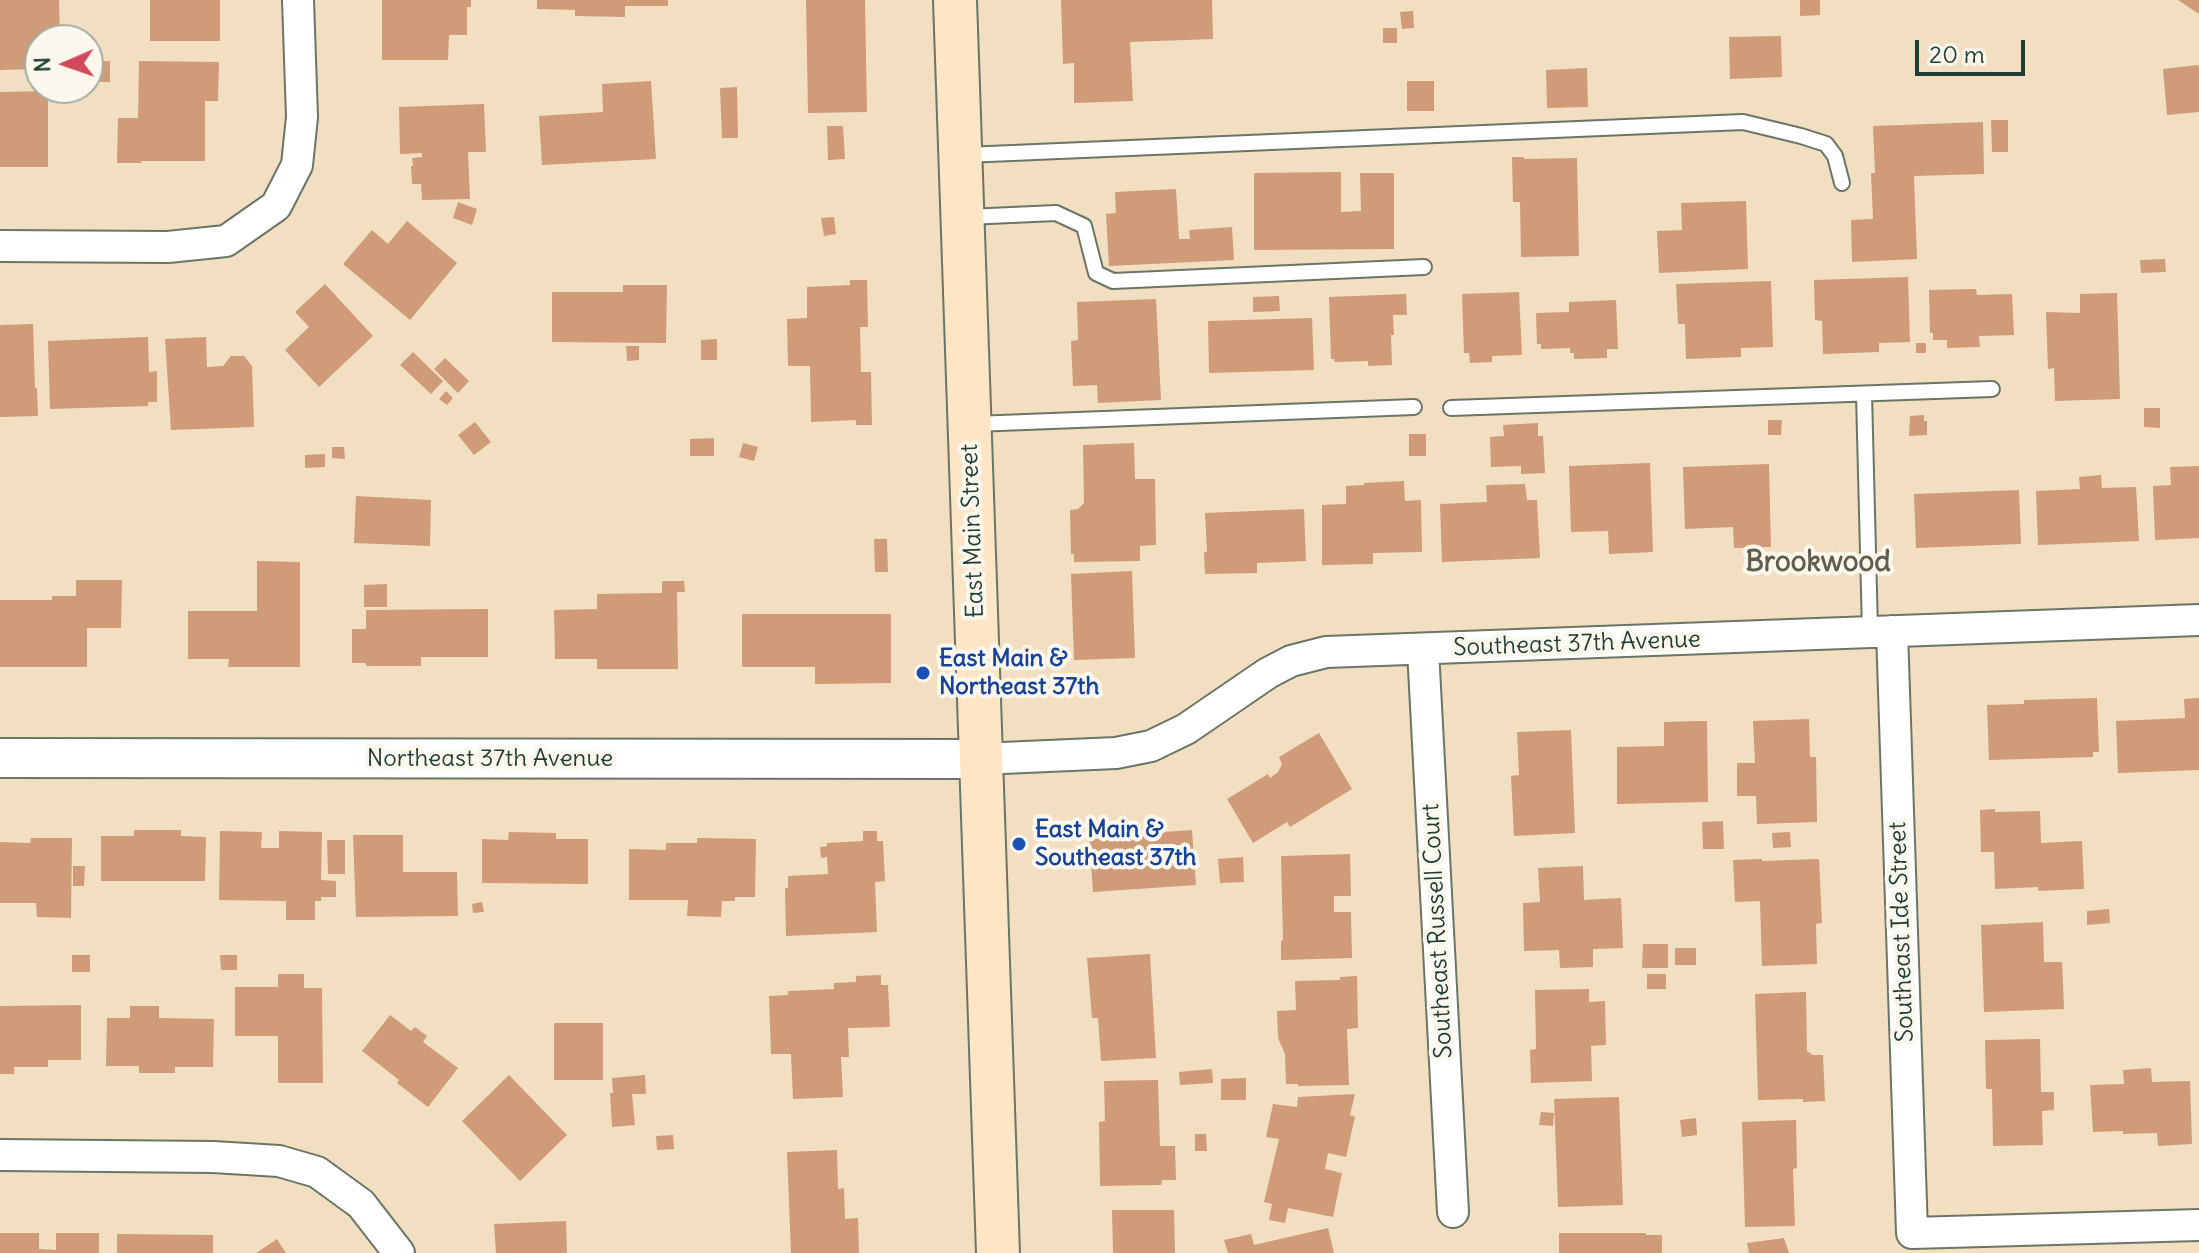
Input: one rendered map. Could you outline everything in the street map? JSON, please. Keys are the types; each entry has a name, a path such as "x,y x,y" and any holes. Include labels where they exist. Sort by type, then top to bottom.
{"main road":[{"name":"East Main Street","path":"955,0 998,1253"}],"street":[{"path":"0,246 168,247 226,241 276,206 297,165 302,117 298,0"},
{"name":"Southeast 37th Avenue","path":"980,759 1116,753 1151,746 1186,729 1268,673 1291,661 1326,652 2199,620"},
{"name":"Southeast Ide Street","path":"1881,631 1912,1233 2199,1225"},
{"name":"Southeast Russell Court","path":"1423,650 1453,1212"},
{"name":"Northeast 37th Avenue","path":"0,758 980,759"},
{"path":"0,1155 213,1157 279,1161 317,1172 361,1204 399,1253"}],"lane":[{"path":"960,155 1743,122 1826,144 1835,156 1842,183"},
{"path":"963,217 1056,213 1084,226 1096,273 1113,281 1424,267"},
{"path":"1451,408 1992,389"},
{"path":"1864,394 1881,631"},
{"path":"969,425 1414,407"}],"building":[{"path":"0,0 59,0 60,24 24,24 24,69 0,70"},
{"path":"150,0 220,0 220,41 150,41"},
{"path":"382,0 471,0 471,7 467,7 467,35 449,35 448,60 382,60"},
{"path":"537,0 668,0 668,6 625,6 625,17 575,16 575,10 537,9"},
{"path":"806,0 865,0 867,112 808,113"},
{"path":"1061,0 1212,0 1213,39 1130,42 1133,101 1074,103 1074,63 1063,64"},
{"path":"1800,0 1820,0 1820,15 1800,16"},
{"path":"2178,0 2199,0 2199,14"},
{"path":"1413,11 1414,28 1402,29 1400,12"},
{"path":"1383,28 1397,28 1397,43 1383,43"},
{"path":"1781,36 1782,77 1730,79 1729,37"},
{"path":"104,61 110,61 110,82 104,82"},
{"path":"139,61 219,62 218,101 205,101 205,161 117,163 118,118 138,118"},
{"path":"2197,65 2199,112 2167,115 2163,69"},
{"path":"1587,68 1588,107 1547,108 1546,70"},
{"path":"651,81 656,159 542,165 539,116 603,112 602,84"},
{"path":"1407,81 1434,81 1434,111 1407,111"},
{"path":"737,87 738,138 722,138 720,88"},
{"path":"0,92 24,92 24,104 48,104 48,167 0,167"},
{"path":"484,104 486,152 468,152 470,199 422,200 421,184 412,184 411,166 412,158 422,157 422,153 400,154 399,107"},
{"path":"1991,120 2008,120 2008,152 1992,152"},
{"path":"1983,122 1984,174 1914,176 1917,259 1852,262 1851,220 1873,219 1873,126"},
{"path":"827,126 843,126 845,159 828,160"},
{"path":"1512,157 1577,158 1579,256 1521,257 1520,202 1513,202"},
{"path":"1341,172 1341,212 1361,211 1360,173 1394,173 1394,249 1254,250 1254,173"},
{"path":"1176,189 1179,239 1190,239 1189,230 1232,227 1234,260 1109,266 1106,214 1116,213 1115,192"},
{"path":"1746,201 1748,269 1659,273 1657,231 1682,230 1681,203"},
{"path":"458,202 477,209 472,225 453,218"},
{"path":"834,217 836,234 824,236 821,218"},
{"path":"407,221 457,263 410,320 343,264 372,230 388,244"},
{"path":"2165,259 2166,272 2141,273 2140,260"},
{"path":"1908,277 1910,342 1879,343 1879,352 1823,354 1822,321 1815,320 1814,280"},
{"path":"850,280 867,280 868,327 860,327 861,372 871,372 872,425 856,425 856,420 811,422 810,366 788,366 787,319 807,318 807,287 850,285"},
{"path":"1771,281 1773,347 1741,348 1741,357 1686,359 1685,324 1678,324 1676,284"},
{"path":"325,284 373,336 319,387 285,350 309,327 295,312"},
{"path":"623,285 667,285 666,343 552,342 552,292 623,292"},
{"path":"1976,289 1977,295 2012,294 2014,335 1979,336 1980,347 1947,348 1947,340 1933,340 1933,333 1930,333 1929,290"},
{"path":"1519,292 1522,355 1492,356 1492,362 1470,363 1469,353 1464,353 1462,294"},
{"path":"2117,293 2120,399 2055,401 2054,368 2048,369 2046,312 2080,313 2080,294"},
{"path":"1406,294 1407,315 1393,315 1392,365 1368,366 1368,361 1335,362 1331,359 1329,297"},
{"path":"1279,296 1280,311 1253,312 1253,297"},
{"path":"1156,299 1161,400 1098,403 1097,385 1073,386 1071,341 1078,340 1077,302"},
{"path":"1616,300 1618,349 1607,349 1607,358 1574,359 1570,348 1541,349 1541,344 1537,344 1536,313 1569,312 1569,302"},
{"path":"1312,318 1314,370 1209,373 1208,321"},
{"path":"33,324 38,416 0,417 0,325"},
{"path":"148,337 149,372 157,371 157,402 148,402 148,406 50,409 48,341"},
{"path":"206,337 207,367 223,366 231,356 244,356 252,366 254,427 171,430 165,339"},
{"path":"717,339 717,360 701,360 701,340"},
{"path":"1916,343 1926,343 1926,353 1916,353"},
{"path":"626,346 639,346 639,360 627,361"},
{"path":"413,352 443,381 431,394 400,365"},
{"path":"445,358 469,381 458,393 434,369"},
{"path":"446,391 453,398 447,405 439,399"},
{"path":"2144,408 2160,408 2160,428 2144,427"},
{"path":"1924,415 1927,435 1909,436 1910,416"},
{"path":"1768,420 1782,420 1781,435 1768,435"},
{"path":"475,422 491,442 474,455 458,435"},
{"path":"1538,423 1538,436 1543,436 1545,473 1521,474 1521,466 1491,467 1490,437 1504,436 1503,425"},
{"path":"1409,434 1426,434 1426,456 1409,456"},
{"path":"714,438 714,456 690,456 690,439"},
{"path":"743,443 758,447 754,461 739,457"},
{"path":"1134,443 1135,479 1155,479 1156,545 1140,546 1140,561 1074,562 1070,510 1078,509 1084,503 1083,445"},
{"path":"332,447 344,447 345,459 332,458"},
{"path":"325,454 325,467 305,468 305,455"},
{"path":"1650,463 1653,552 1609,554 1608,531 1571,532 1569,466"},
{"path":"1769,464 1771,547 1734,548 1733,527 1685,529 1683,467"},
{"path":"2199,466 2199,538 2155,540 2153,486 2171,485 2170,467"},
{"path":"2101,475 2102,488 2136,487 2139,541 2038,545 2036,491 2080,489 2079,477"},
{"path":"1404,481 1405,501 1421,500 1422,552 1373,553 1373,564 1322,565 1322,505 1346,504 1346,486"},
{"path":"1525,484 1527,500 1537,500 1540,558 1442,562 1440,504 1487,502 1486,485"},
{"path":"2019,490 2021,544 1916,548 1914,494"},
{"path":"356,496 431,500 430,546 354,543"},
{"path":"1304,509 1306,561 1257,563 1257,573 1205,574 1205,513"},
{"path":"874,539 887,539 888,572 875,572"},
{"path":"257,561 300,562 300,667 228,667 229,659 188,659 188,611 257,611"},
{"path":"1132,571 1135,658 1074,660 1071,574"},
{"path":"76,580 122,580 121,628 87,628 87,667 0,667 0,600 52,600 52,596 76,596"},
{"path":"662,581 684,581 685,592 677,592 678,669 597,669 597,659 555,659 554,610 597,609 597,594 662,593"},
{"path":"387,584 387,607 364,607 364,585"},
{"path":"488,609 488,657 421,657 421,666 352,663 352,629 366,629 366,610"},
{"path":"742,614 891,614 891,683 815,684 815,667 742,667"},
{"path":"2097,698 2099,752 2093,752 2093,757 1989,760 1987,705 2024,704 2024,700"},
{"path":"2199,698 2199,770 2118,773 2116,721 2185,718 2184,699"},
{"path":"1809,719 1810,757 1816,757 1817,822 1757,824 1756,796 1737,796 1737,763 1755,763 1753,721"},
{"path":"1707,721 1708,802 1617,804 1617,747 1664,746 1664,722"},
{"path":"1571,730 1575,833 1514,836 1511,776 1519,775 1517,732"},
{"path":"1319,733 1352,789 1290,827 1287,822 1253,843 1227,799 1268,774 1270,778 1282,764 1279,757"},
{"path":"1995,809 1995,812 2040,811 2041,843 2082,841 2084,889 1995,889 1994,852 1981,852 1980,810"},
{"path":"1723,821 1724,849 1703,849 1702,822"},
{"path":"1149,827 1149,833 1192,830 1196,885 1093,892 1089,832"},
{"path":"134,830 181,830 181,836 206,837 205,881 101,881 101,836 134,836"},
{"path":"220,831 262,832 261,848 279,848 279,831 322,832 321,880 336,881 336,897 321,897 321,901 315,901 315,920 286,920 286,901 219,900"},
{"path":"863,831 877,831 877,841 883,841 885,881 875,882 877,932 786,936 785,888 788,888 788,876 828,874 827,857 821,858 820,847 827,846 827,843 863,841"},
{"path":"509,832 556,833 556,839 588,839 588,884 482,883 482,839 508,840"},
{"path":"1790,832 1791,847 1773,848 1772,833"},
{"path":"353,835 403,835 403,872 457,872 458,916 356,917"},
{"path":"31,838 72,838 71,918 37,917 36,903 0,903 0,842 30,843"},
{"path":"697,838 756,839 755,897 735,897 735,901 722,901 721,917 687,916 688,900 629,900 629,849 666,850 666,843 697,843"},
{"path":"327,840 345,840 345,874 328,874"},
{"path":"1350,854 1351,896 1334,896 1334,912 1351,912 1352,958 1281,960 1281,856"},
{"path":"1243,857 1244,882 1220,883 1218,859"},
{"path":"1819,859 1822,923 1816,924 1817,964 1762,966 1760,901 1735,902 1733,860"},
{"path":"73,866 85,866 84,886 73,886"},
{"path":"1583,866 1584,900 1621,898 1623,948 1593,949 1593,967 1560,968 1559,950 1524,951 1523,903 1540,902 1538,868"},
{"path":"482,902 484,912 473,913 472,904"},
{"path":"2109,909 2110,923 2087,925 2087,911"},
{"path":"2043,922 2044,962 2062,962 2064,1009 1984,1012 1981,925"},
{"path":"1643,944 1668,944 1668,968 1642,968"},
{"path":"1675,948 1696,948 1696,965 1675,965"},
{"path":"1150,954 1156,1058 1101,1061 1098,1018 1092,1018 1087,958"},
{"path":"72,955 90,955 90,972 72,972"},
{"path":"220,955 237,955 237,970 221,970"},
{"path":"278,974 304,974 304,988 322,988 323,1083 278,1083 278,1036 235,1036 235,987 278,987"},
{"path":"1647,974 1666,974 1666,989 1647,989"},
{"path":"881,975 881,985 888,985 890,1027 848,1028 849,1057 841,1057 843,1097 793,1099 791,1054 771,1054 769,996 788,995 788,991 834,989 834,983 856,982 856,976"},
{"path":"1357,976 1358,1028 1347,1029 1349,1085 1286,1084 1285,1054 1278,1038 1277,1011 1296,1010 1295,981 1340,980 1340,977"},
{"path":"1589,989 1589,1002 1605,1001 1606,1045 1591,1046 1592,1081 1531,1083 1530,1050 1536,1049 1535,990"},
{"path":"1806,992 1807,1051 1813,1055 1823,1055 1825,1101 1758,1100 1755,994"},
{"path":"81,1005 81,1060 48,1060 48,1067 14,1067 14,1074 0,1074 0,1006"},
{"path":"130,1006 159,1006 159,1018 214,1019 213,1067 175,1067 175,1073 139,1073 139,1066 106,1066 107,1018 130,1018"},
{"path":"390,1015 411,1031 415,1027 427,1036 423,1042 458,1068 428,1107 362,1051"},
{"path":"554,1023 603,1023 603,1080 554,1080"},
{"path":"2040,1039 2041,1092 2054,1092 2054,1110 2042,1111 2043,1145 1993,1146 1992,1089 1986,1089 1985,1040"},
{"path":"2151,1068 2152,1082 2190,1081 2192,1144 2158,1146 2157,1133 2093,1132 2090,1085 2124,1084 2123,1070"},
{"path":"1212,1069 1213,1083 1180,1085 1179,1072"},
{"path":"509,1075 567,1135 520,1181 462,1121"},
{"path":"645,1075 646,1094 632,1094 635,1125 612,1127 612,1078"},
{"path":"1246,1078 1246,1100 1221,1100 1221,1079"},
{"path":"1158,1080 1160,1146 1175,1146 1176,1180 1162,1180 1161,1185 1100,1186 1099,1122 1105,1121 1104,1081"},
{"path":"1355,1094 1350,1115 1355,1117 1346,1157 1328,1153 1325,1169 1342,1173 1333,1217 1288,1208 1285,1223 1269,1220 1272,1204 1264,1202 1279,1139 1266,1137 1273,1104 1297,1107 1298,1097"},
{"path":"1619,1097 1623,1205 1558,1207 1554,1099"},
{"path":"1541,1112 1554,1113 1553,1126 1539,1125"},
{"path":"1696,1118 1697,1135 1682,1137 1680,1120"},
{"path":"1796,1120 1797,1168 1793,1169 1795,1226 1745,1227 1742,1122"},
{"path":"1195,1134 1206,1134 1207,1151 1195,1151"},
{"path":"673,1135 674,1149 657,1150 656,1136"},
{"path":"837,1150 838,1189 844,1188 845,1219 858,1218 859,1253 791,1253 787,1152"},
{"path":"1112,1210 1174,1210 1175,1253 1113,1253"},
{"path":"566,1221 567,1253 496,1253 494,1224"},
{"path":"1328,1228 1334,1253 1228,1253 1224,1240 1251,1234 1254,1245"},
{"path":"0,1233 39,1233 39,1249 56,1250 56,1233 99,1233 99,1253 0,1253"},
{"path":"1559,1233 1662,1235 1662,1253 1559,1253"},
{"path":"117,1234 213,1235 213,1253 117,1253"},
{"path":"1784,1238 1789,1253 1749,1253 1747,1243"},
{"path":"277,1239 286,1253 256,1253"}],"place":[{"name":"East Main & Northeast 37th","path":"923,673"},
{"name":"East Main & Southeast 37th","path":"1019,844"}],"district":[{"name":"Brookwood","path":"1818,563"}]}
